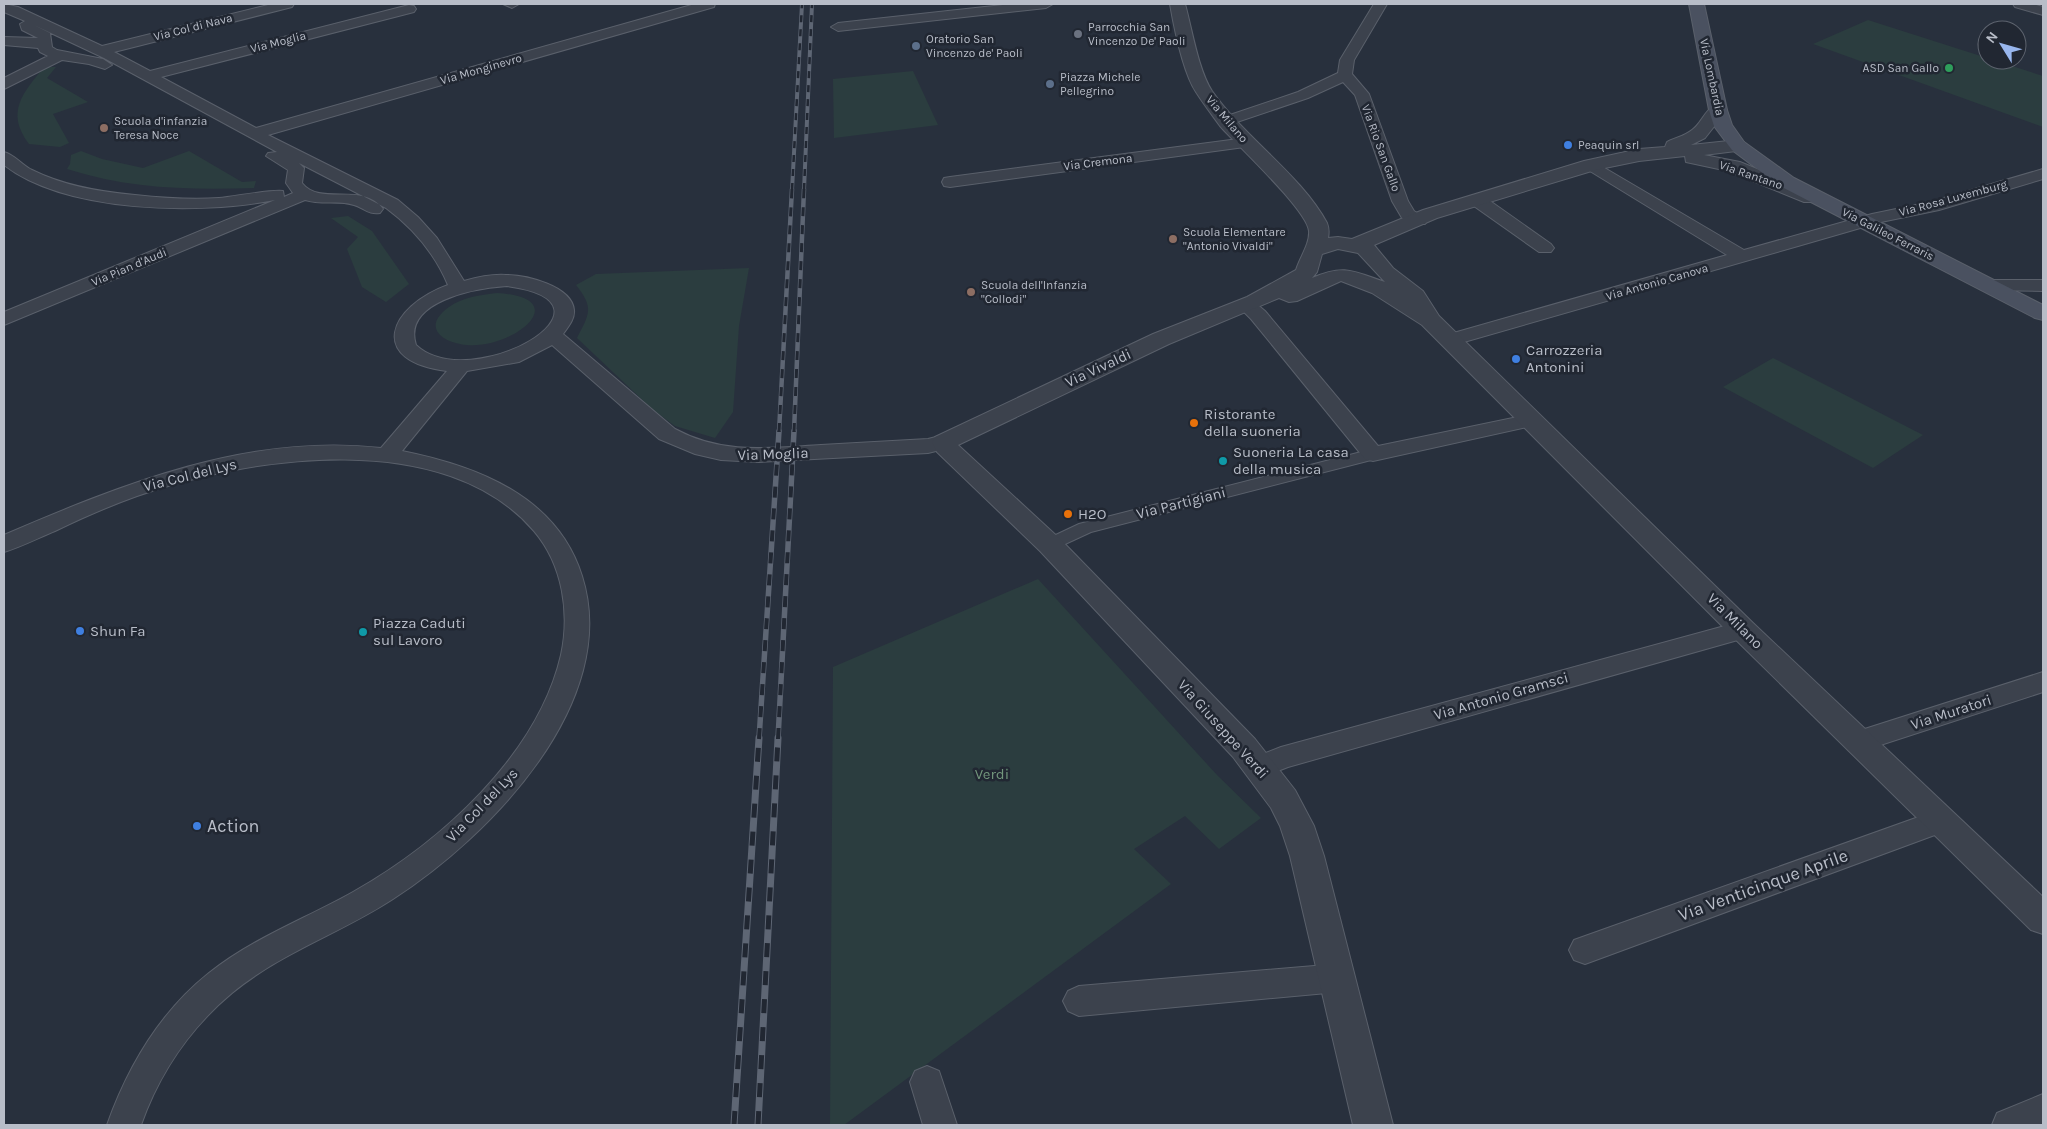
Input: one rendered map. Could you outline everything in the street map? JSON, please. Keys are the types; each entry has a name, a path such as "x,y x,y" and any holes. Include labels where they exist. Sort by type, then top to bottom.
{"main road":[{"name":"Via Lombardia","path":"1696,4 1718,110 1724,126 1738,146"},
{"name":"Via Galileo Ferraris","path":"1738,146 1771,172 1863,222 2043,313"}],"street":[{"name":"Via Col di Nava","path":"100,51 286,4"},
{"name":"Via Monginevro","path":"253,134 708,4"},
{"path":"838,27 1046,4"},
{"name":"Via Milano","path":"1177,4 1197,77 1203,90 1226,121 1292,191 1331,223 1352,244 1375,259 1394,280 1415,296 1430,320"},
{"path":"1226,121 1303,95 1344,75 1347,60 1380,4"},
{"path":"2020,4 2043,11"},
{"path":"8,7 100,51 253,134 392,204 406,213 434,246 454,277 458,288"},
{"name":"Via Moglia","path":"148,76 409,8"},
{"path":"28,17 27,27 45,36 51,51"},
{"path":"4,41 95,60 132,80 176,92"},
{"path":"4,68 51,51"},
{"path":"4,84 51,51"},
{"name":"Via Rio San Gallo","path":"1344,75 1362,94 1400,201 1414,222"},
{"name":"Via Rantano","path":"1657,152 1699,134 1718,110"},
{"path":"270,142 275,157 296,168 294,183 301,191 315,198 357,200 380,212 406,213"},
{"name":"Via Cremona","path":"950,182 1246,143"},
{"name":"Via Rantano","path":"1352,244 1477,200 1592,165 1657,152 1738,146"},
{"name":"Via Rantano","path":"1657,152 1733,166 1841,210"},
{"path":"4,157 22,172 50,185 77,191 146,200 234,202 301,191"},
{"path":"1592,165 1743,257"},
{"name":"Via Rosa Luxemburg","path":"1863,222 1933,206 2043,174"},
{"name":"Via Pian d'Audi","path":"4,319 254,215 301,191"},
{"name":"Via Milano","path":"1292,191 1319,228 1314,253 1322,270 1380,288 1430,320 1743,630 2043,919"},
{"path":"1477,200 1545,248"},
{"path":"234,202 249,207 254,215"},
{"path":"1331,223 1362,229 1414,222"},
{"name":"Via Rantano","path":"1375,259 1414,222"},
{"name":"Via Antonio Canova","path":"1450,340 1863,222"},
{"path":"1314,253 1330,243 1352,244"},
{"name":"Via Vivaldi","path":"944,442 980,423 1161,339 1251,303 1299,278 1306,272 1314,253"},
{"path":"1343,275 1366,273 1372,270 1375,259"},
{"name":"Via Vivaldi","path":"1251,303 1288,297 1343,275"},
{"path":"507,280 529,282 547,288 559,297 564,308 562,322 552,335 527,351 513,357 486,364 460,366 437,364 418,357 406,347 402,335 407,321 418,308 436,297 458,288 482,282 507,280"},
{"path":"1990,286 2043,286"},
{"path":"1251,303 1258,315 1373,454"},
{"name":"Via Moglia","path":"552,335 667,434 682,443 700,450 743,457 928,446 944,442"},
{"path":"387,455 460,366"},
{"name":"Via Partigiani","path":"1050,545 1085,528 1373,454 1532,420"},
{"name":"Via Giuseppe Verdi","path":"944,442 946,447 1050,545 1260,767 1283,799 1297,826 1307,856 1373,1125"},
{"name":"Via Col del Lys","path":"4,544 128,491 199,470 240,462 307,454 387,455 427,462 478,480 503,492 537,519 563,555 572,577 577,599 580,627 572,671 545,729 526,757 471,819 436,851 382,891 250,960 218,984 184,1018 152,1062 130,1106 124,1125"},
{"name":"Via Antonio Gramsci","path":"1260,767 1290,755 1743,630"},
{"name":"Via Muratori","path":"1859,741 2043,682"},
{"name":"Via Venticinque Aprile","path":"1586,950 1942,821"},
{"path":"1079,1001 1338,978"},
{"path":"927,1082 940,1125"},
{"path":"2009,1125 2043,1111"}],"green space":[{"name":"ASD San Gallo","path":"1868,20 1977,55 1977,70 2024,70 2043,76 2043,127 1813,44"},
{"path":"44,67 56,67 47,78 88,102 53,114 69,143 60,147 29,144 18,122 18,112 24,94"},
{"path":"913,71 938,125 834,138 833,79"},
{"path":"81,151 102,159 143,168 189,151 242,182 256,181 254,188 206,189 160,187 113,181 67,169 70,164 71,155"},
{"path":"348,216 372,231 409,284 386,302 362,287 347,249 358,237 331,218"},
{"path":"749,268 739,326 733,412 715,438 675,426 652,409 577,338 587,316 588,305 576,285 596,274"},
{"path":"497,293 520,297 532,304 535,313 529,322 518,332 485,344 467,345 450,341 438,333 436,321 449,307 466,299"},
{"path":"1773,358 1923,435 1873,468 1723,387"},
{"name":"Verdi","path":"1038,579 1217,775 1261,818 1219,849 1185,816 1134,849 1171,884 844,1125 830,1125 833,667"}],"railway":[{"path":"792,190 802,4"},
{"path":"804,190 812,4"},
{"path":"779,432 792,189"},
{"path":"794,432 804,189"},
{"path":"759,739 779,431"},
{"path":"778,739 794,431"},
{"path":"734,1125 759,738"},
{"path":"758,1125 778,738"}],"place":[{"name":"Parrocchia San Vincenzo De' Paoli","path":"1078,34"},
{"name":"Oratorio San Vincenzo de' Paoli","path":"916,46"},
{"name":"ASD San Gallo","path":"1949,68"},
{"name":"Piazza Michele Pellegrino","path":"1050,84"},
{"name":"Scuola d'infanzia Teresa Noce","path":"104,128"},
{"name":"Peaquin srl","path":"1568,145"},
{"name":"Scuola Elementare \"Antonio Vivaldi\"","path":"1173,239"},
{"name":"Scuola dell'Infanzia \"Collodi\"","path":"971,292"},
{"name":"Carrozzeria Antonini","path":"1516,359"},
{"name":"Ristorante della suoneria","path":"1194,423"},
{"name":"Suoneria La casa della musica","path":"1223,461"},
{"name":"H2O","path":"1068,514"},
{"name":"Shun Fa","path":"80,631"},
{"name":"Piazza Caduti sul Lavoro","path":"363,632"},
{"name":"Action","path":"197,826"}]}
